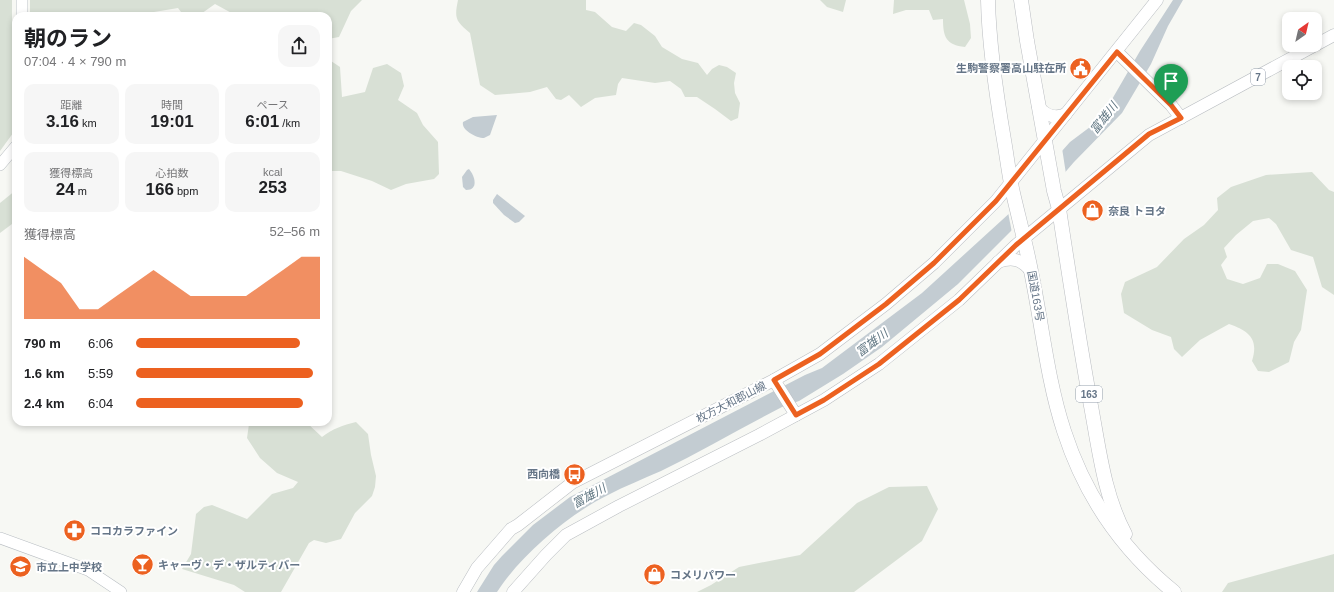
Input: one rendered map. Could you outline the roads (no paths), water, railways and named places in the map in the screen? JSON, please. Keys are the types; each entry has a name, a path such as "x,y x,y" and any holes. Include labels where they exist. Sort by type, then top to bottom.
{"highway":[{"name":"国道163号","path":"988,0 995,78 1012,187 1031,271 1052,384 1064,432 1083,478 1096,504 1119,538 1174,592"},
{"name":"国道163号","path":"1021,0 1038,106 1054,191 1059,209 1082,353 1106,484 1120,526 1148,568"}],"main road":[{"name":"枚方大和郡山線","path":"463,592 477,568 511,529 572,483 774,380 820,354 886,304 934,263 1012,187 1045,140 1117,52 1157,0"},
{"name":"7","path":"512,592 546,555 566,536 619,506 759,435 824,400 879,364 959,300 998,262 1023,233 1059,209 1149,134 1334,36"},
{"path":"1117,52 1171,105 1181,118"},
{"path":"1038,106 1044,113 1050,116 1060,116 1066,114"},
{"path":"998,262 1011,259 1017,260 1022,262 1031,271"},
{"path":"774,380 796,415"}],"street":[{"path":"22,0 22,12"},
{"path":"0,165 12,151"},
{"path":"0,538 88,570 121,592"}],"water":[{"name":"富雄川","path":"1173,0 1183,0 1168,26 1151,64 1122,113 1074,162 1037,205 958,284 882,347 843,374 799,401 782,407 661,471 593,503 577,513 546,537 519,564 497,592 477,592 494,565 502,556 533,525 570,497 805,375 822,368 922,293 1013,210 1037,179 1070,142 1094,124 1111,101 1140,51"},
{"path":"497,115 490,135 484,138 477,137 464,128 463,122 473,117"},
{"path":"469,169 475,182 473,188 466,190 463,187 462,177"},
{"path":"497,194 525,216 519,222 515,223 504,215 493,203 493,200"}],"place":[{"name":"生駒警察署高山駐在所","path":"1081,68"},
{"name":"奈良 トヨタ","path":"1092,211"},
{"name":"西向橋","path":"575,474"},
{"name":"ココカラファイン","path":"74,531"},
{"name":"キャーヴ・デ・ザルティバー","path":"142,565"},
{"name":"市立上中学校","path":"20,567"},
{"name":"コメリパワー","path":"654,575"}]}
